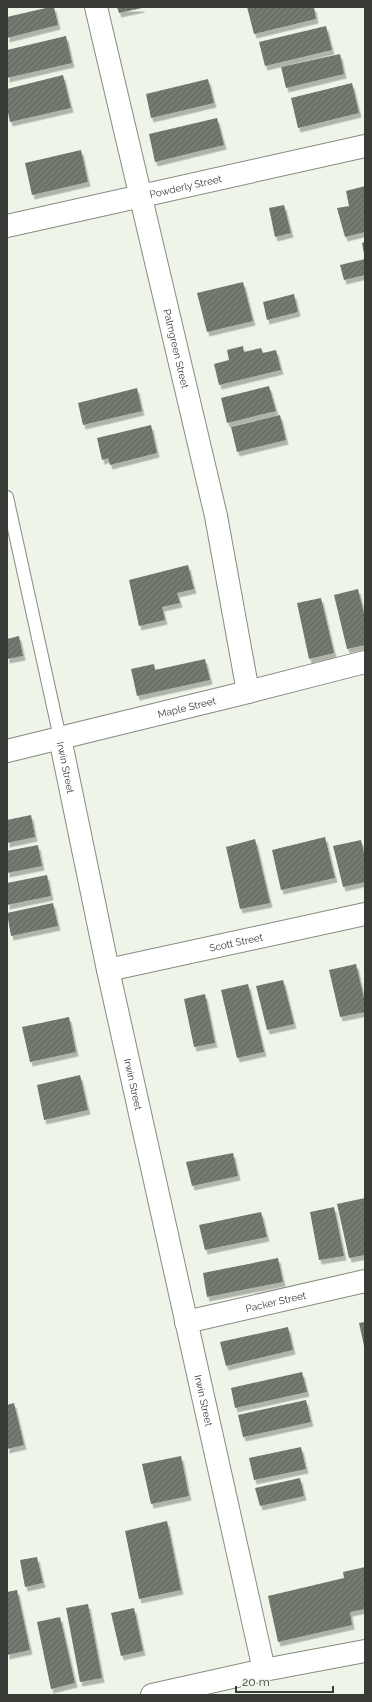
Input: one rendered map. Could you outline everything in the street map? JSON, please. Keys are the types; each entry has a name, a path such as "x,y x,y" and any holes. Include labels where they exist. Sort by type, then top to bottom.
{"street":[{"name":"Palmgreen Street","path":"96,7 216,516 248,692"},
{"name":"Powderly Street","path":"7,226 365,146"},
{"name":"Maple Street","path":"7,751 365,662"},
{"name":"Irwin Street","path":"60,738 108,970 264,1670"},
{"name":"Scott Street","path":"108,970 365,914"},
{"name":"Packer Street","path":"186,1322 365,1281"},
{"path":"152,1695 184,1692 264,1670 365,1651"}],"lane":[{"name":"Irwin Street","path":"7,497 60,738"}],"building":[{"path":"54,7 58,25 7,38 7,17"},
{"path":"117,7 142,7 142,8 119,13"},
{"path":"247,7 314,7 316,19 254,34"},
{"path":"326,26 332,50 265,66 259,42"},
{"path":"66,36 72,63 7,78 7,50"},
{"path":"340,54 344,74 286,88 281,67"},
{"path":"63,75 71,108 10,122 7,108 7,89"},
{"path":"208,79 214,103 151,118 146,94"},
{"path":"352,83 359,113 298,128 291,98"},
{"path":"217,118 224,145 155,162 149,134"},
{"path":"81,150 88,182 32,195 25,163"},
{"path":"365,186 365,232 345,237 337,208 349,206 346,191"},
{"path":"284,205 291,233 275,237 269,208"},
{"path":"365,242 365,254 364,254 362,243"},
{"path":"365,259 365,275 344,280 340,265"},
{"path":"243,282 253,321 207,332 197,293"},
{"path":"294,294 298,312 267,320 263,302"},
{"path":"243,346 244,352 261,348 263,353 276,350 281,370 219,385 214,364 229,360 227,350"},
{"path":"269,386 276,411 227,423 221,398"},
{"path":"137,388 142,411 83,425 78,403"},
{"path":"280,415 286,440 237,452 231,427"},
{"path":"151,425 157,453 110,465 108,458 102,460 97,438"},
{"path":"188,565 194,589 177,593 180,603 162,607 165,620 139,626 129,580"},
{"path":"358,589 365,618 365,645 347,649 334,595"},
{"path":"321,598 334,653 309,659 297,603"},
{"path":"19,636 23,656 7,659 7,639"},
{"path":"205,659 210,680 137,696 131,669 154,664 155,670"},
{"path":"31,815 35,837 7,843 7,820"},
{"path":"325,837 335,878 281,890 272,850"},
{"path":"255,839 270,903 240,909 226,847"},
{"path":"361,840 365,858 365,882 343,887 333,846"},
{"path":"38,845 42,866 7,873 7,851"},
{"path":"47,875 51,896 7,905 7,883"},
{"path":"53,903 58,926 11,936 7,913"},
{"path":"356,964 365,1003 365,1012 340,1017 329,970"},
{"path":"283,980 294,1024 267,1030 256,986"},
{"path":"248,984 264,1052 237,1058 221,990"},
{"path":"205,994 215,1043 194,1047 184,999"},
{"path":"69,1017 76,1052 30,1062 22,1027"},
{"path":"80,1075 88,1110 44,1120 37,1085"},
{"path":"233,1153 238,1176 192,1186 186,1162"},
{"path":"365,1198 365,1255 349,1258 337,1204"},
{"path":"334,1207 344,1256 319,1260 310,1212"},
{"path":"261,1212 267,1237 205,1250 199,1225"},
{"path":"278,1258 283,1282 207,1297 203,1273"},
{"path":"365,1322 365,1346 364,1346 359,1323"},
{"path":"288,1327 293,1350 226,1366 220,1342"},
{"path":"302,1372 307,1392 235,1408 231,1388"},
{"path":"306,1400 311,1422 243,1437 238,1415"},
{"path":"14,1403 24,1445 7,1449 7,1405"},
{"path":"301,1447 306,1469 254,1480 249,1458"},
{"path":"181,1456 189,1496 151,1504 142,1464"},
{"path":"300,1478 304,1496 260,1506 255,1488"},
{"path":"167,1521 181,1590 139,1599 125,1531"},
{"path":"37,1557 43,1583 25,1587 20,1560"},
{"path":"365,1567 365,1609 350,1612 352,1625 278,1642 268,1596 344,1578 343,1572"},
{"path":"17,1590 30,1650 7,1655 7,1592"},
{"path":"88,1604 102,1678 80,1682 66,1608"},
{"path":"134,1608 143,1651 121,1656 111,1613"},
{"path":"60,1617 75,1683 51,1689 37,1622"}]}
